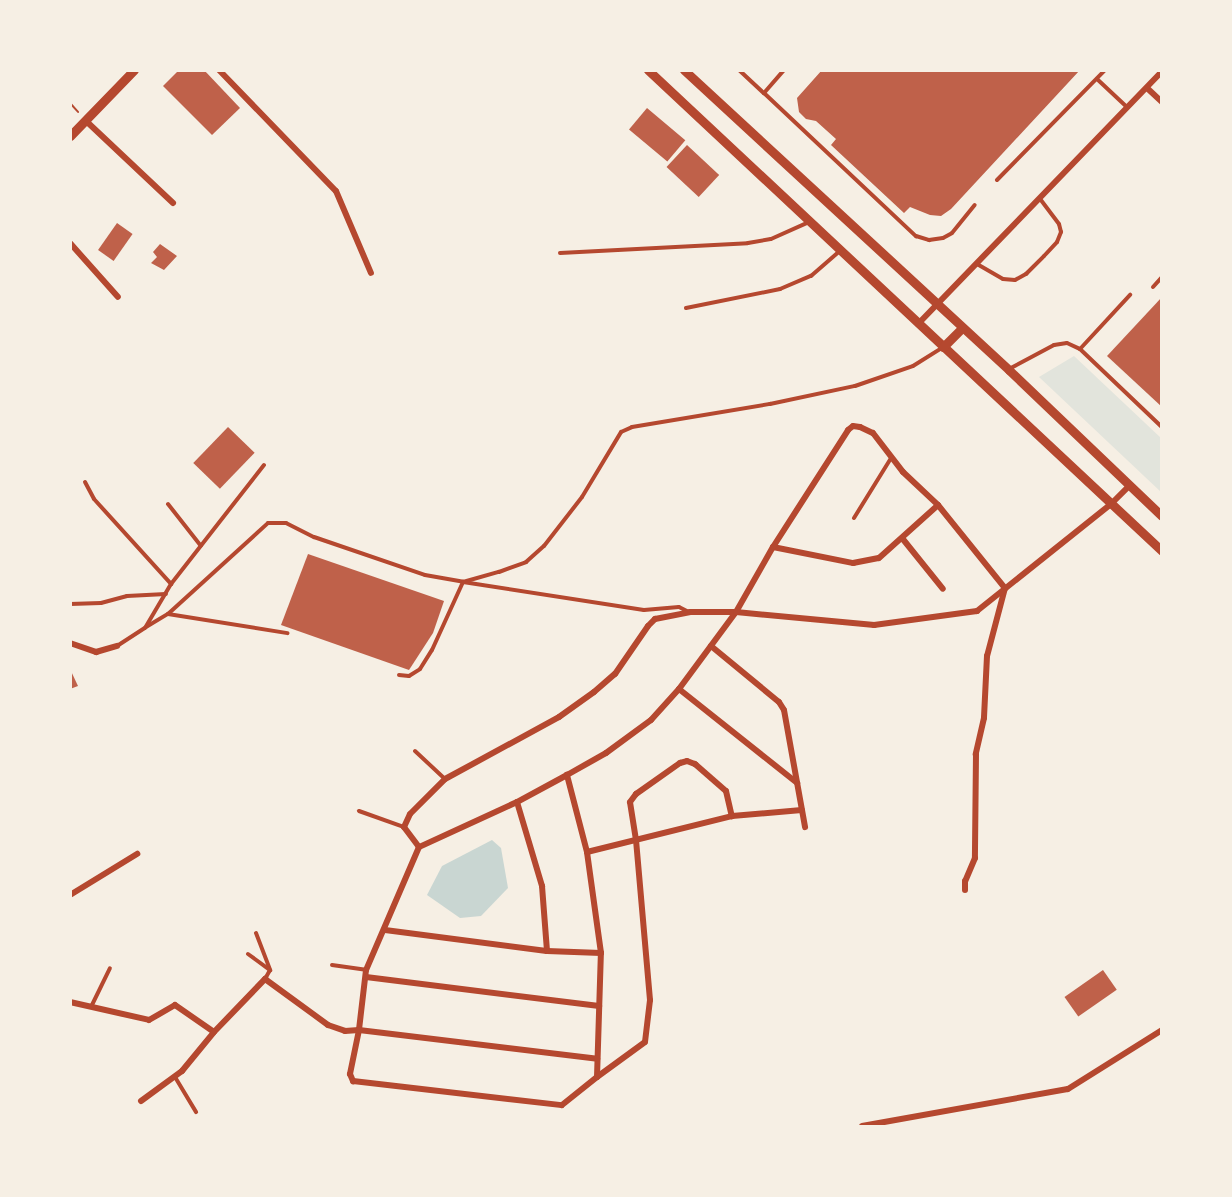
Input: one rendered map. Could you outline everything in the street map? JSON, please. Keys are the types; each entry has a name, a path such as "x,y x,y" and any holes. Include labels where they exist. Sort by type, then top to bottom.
{"main road":[{"path":"70,136 134,70"},
{"path":"648,70 1161,551"},
{"path":"684,70 1009,370 1161,516"},
{"path":"944,347 962,328"}],"street":[{"path":"219,70 336,191 371,273"},
{"path":"918,324 1128,108 1161,71"},
{"path":"1147,88 1161,102"},
{"path":"85,120 173,203"},
{"path":"70,243 118,297"},
{"path":"732,816 726,791 696,764 687,761 680,763 636,794 630,802 636,840 650,1000 645,1042 562,1105 353,1081 350,1074 359,1030 366,973 419,847 518,802 606,753 651,720 679,688 736,612 773,547 848,430 853,426 873,434 938,505 1005,588"},
{"path":"419,847 404,827 410,813 445,778 559,717 594,692 615,674 648,626 655,620 690,612 736,612 874,625 977,611 1111,504 1129,486"},
{"path":"773,547 854,563 879,558 938,505"},
{"path":"902,538 943,590"},
{"path":"965,890 965,880 975,858 976,754 984,718 987,656 1005,588"},
{"path":"70,643 96,652 117,646"},
{"path":"711,646 779,702 784,710 805,827"},
{"path":"679,688 797,783"},
{"path":"567,775 587,852 601,952 597,1077"},
{"path":"518,802 542,886 547,951"},
{"path":"587,852 732,816 802,810"},
{"path":"70,895 137,854"},
{"path":"385,930 547,951 601,952"},
{"path":"366,973 599,1006"},
{"path":"141,1101 175,1077 265,979 328,1024 345,1031 359,1030 597,1059"},
{"path":"70,1002 149,1020 175,1005 214,1032"},
{"path":"862,1126 1068,1089 1161,1030"}],"lane":[{"path":"739,70 916,236 929,240 943,238 952,233 975,205"},
{"path":"764,93 784,70"},
{"path":"997,180 1105,70"},
{"path":"1097,79 1128,108"},
{"path":"977,264 1003,279 1015,280 1026,274 1044,256 1057,242 1060,232 1059,224 1040,199"},
{"path":"560,253 748,243 771,238 809,222"},
{"path":"686,308 780,289 811,276 840,251"},
{"path":"1153,287 1161,277"},
{"path":"1080,349 1131,295"},
{"path":"1009,370 1054,345 1067,342 1080,349 1161,427"},
{"path":"399,675 409,676 420,669 432,650 463,582 526,562 544,546 582,497 613,442 627,429 770,404 855,386 913,366 944,347"},
{"path":"854,518 892,457"},
{"path":"145,628 171,584 264,465"},
{"path":"85,482 94,499 171,584"},
{"path":"168,504 201,546"},
{"path":"117,646 168,614 268,523 286,523 351,551 425,575 644,610 679,607 690,612"},
{"path":"70,604 101,603 127,596 166,594"},
{"path":"168,614 287,633"},
{"path":"415,751 445,778"},
{"path":"359,811 404,827"},
{"path":"256,933 270,970 265,979"},
{"path":"248,954 270,970"},
{"path":"332,965 366,973"},
{"path":"91,1007 110,968"},
{"path":"175,1077 195,1112"}],"shaded area":[{"path":"1074,356 1161,438 1161,492 1039,377"},
{"path":"492,840 501,848 508,888 481,916 460,918 427,895 442,866"}],"building":[{"path":"179,70 204,70 240,108 212,135 163,86"},
{"path":"822,70 1080,70 951,209 941,216 930,215 910,207 904,213 831,145 836,139 816,121 806,119 799,112 797,98"},
{"path":"647,108 685,140 667,162 629,129"},
{"path":"687,145 719,175 699,197 667,167"},
{"path":"117,223 133,234 114,261 98,250"},
{"path":"160,244 177,256 164,270 151,263 157,257 153,252"},
{"path":"1162,297 1162,407 1107,356"},
{"path":"228,427 255,453 220,489 193,463"},
{"path":"308,554 444,601 433,633 409,670 281,625"},
{"path":"70,669 78,686 70,689"},
{"path":"1103,970 1117,990 1078,1017 1064,997"}]}
